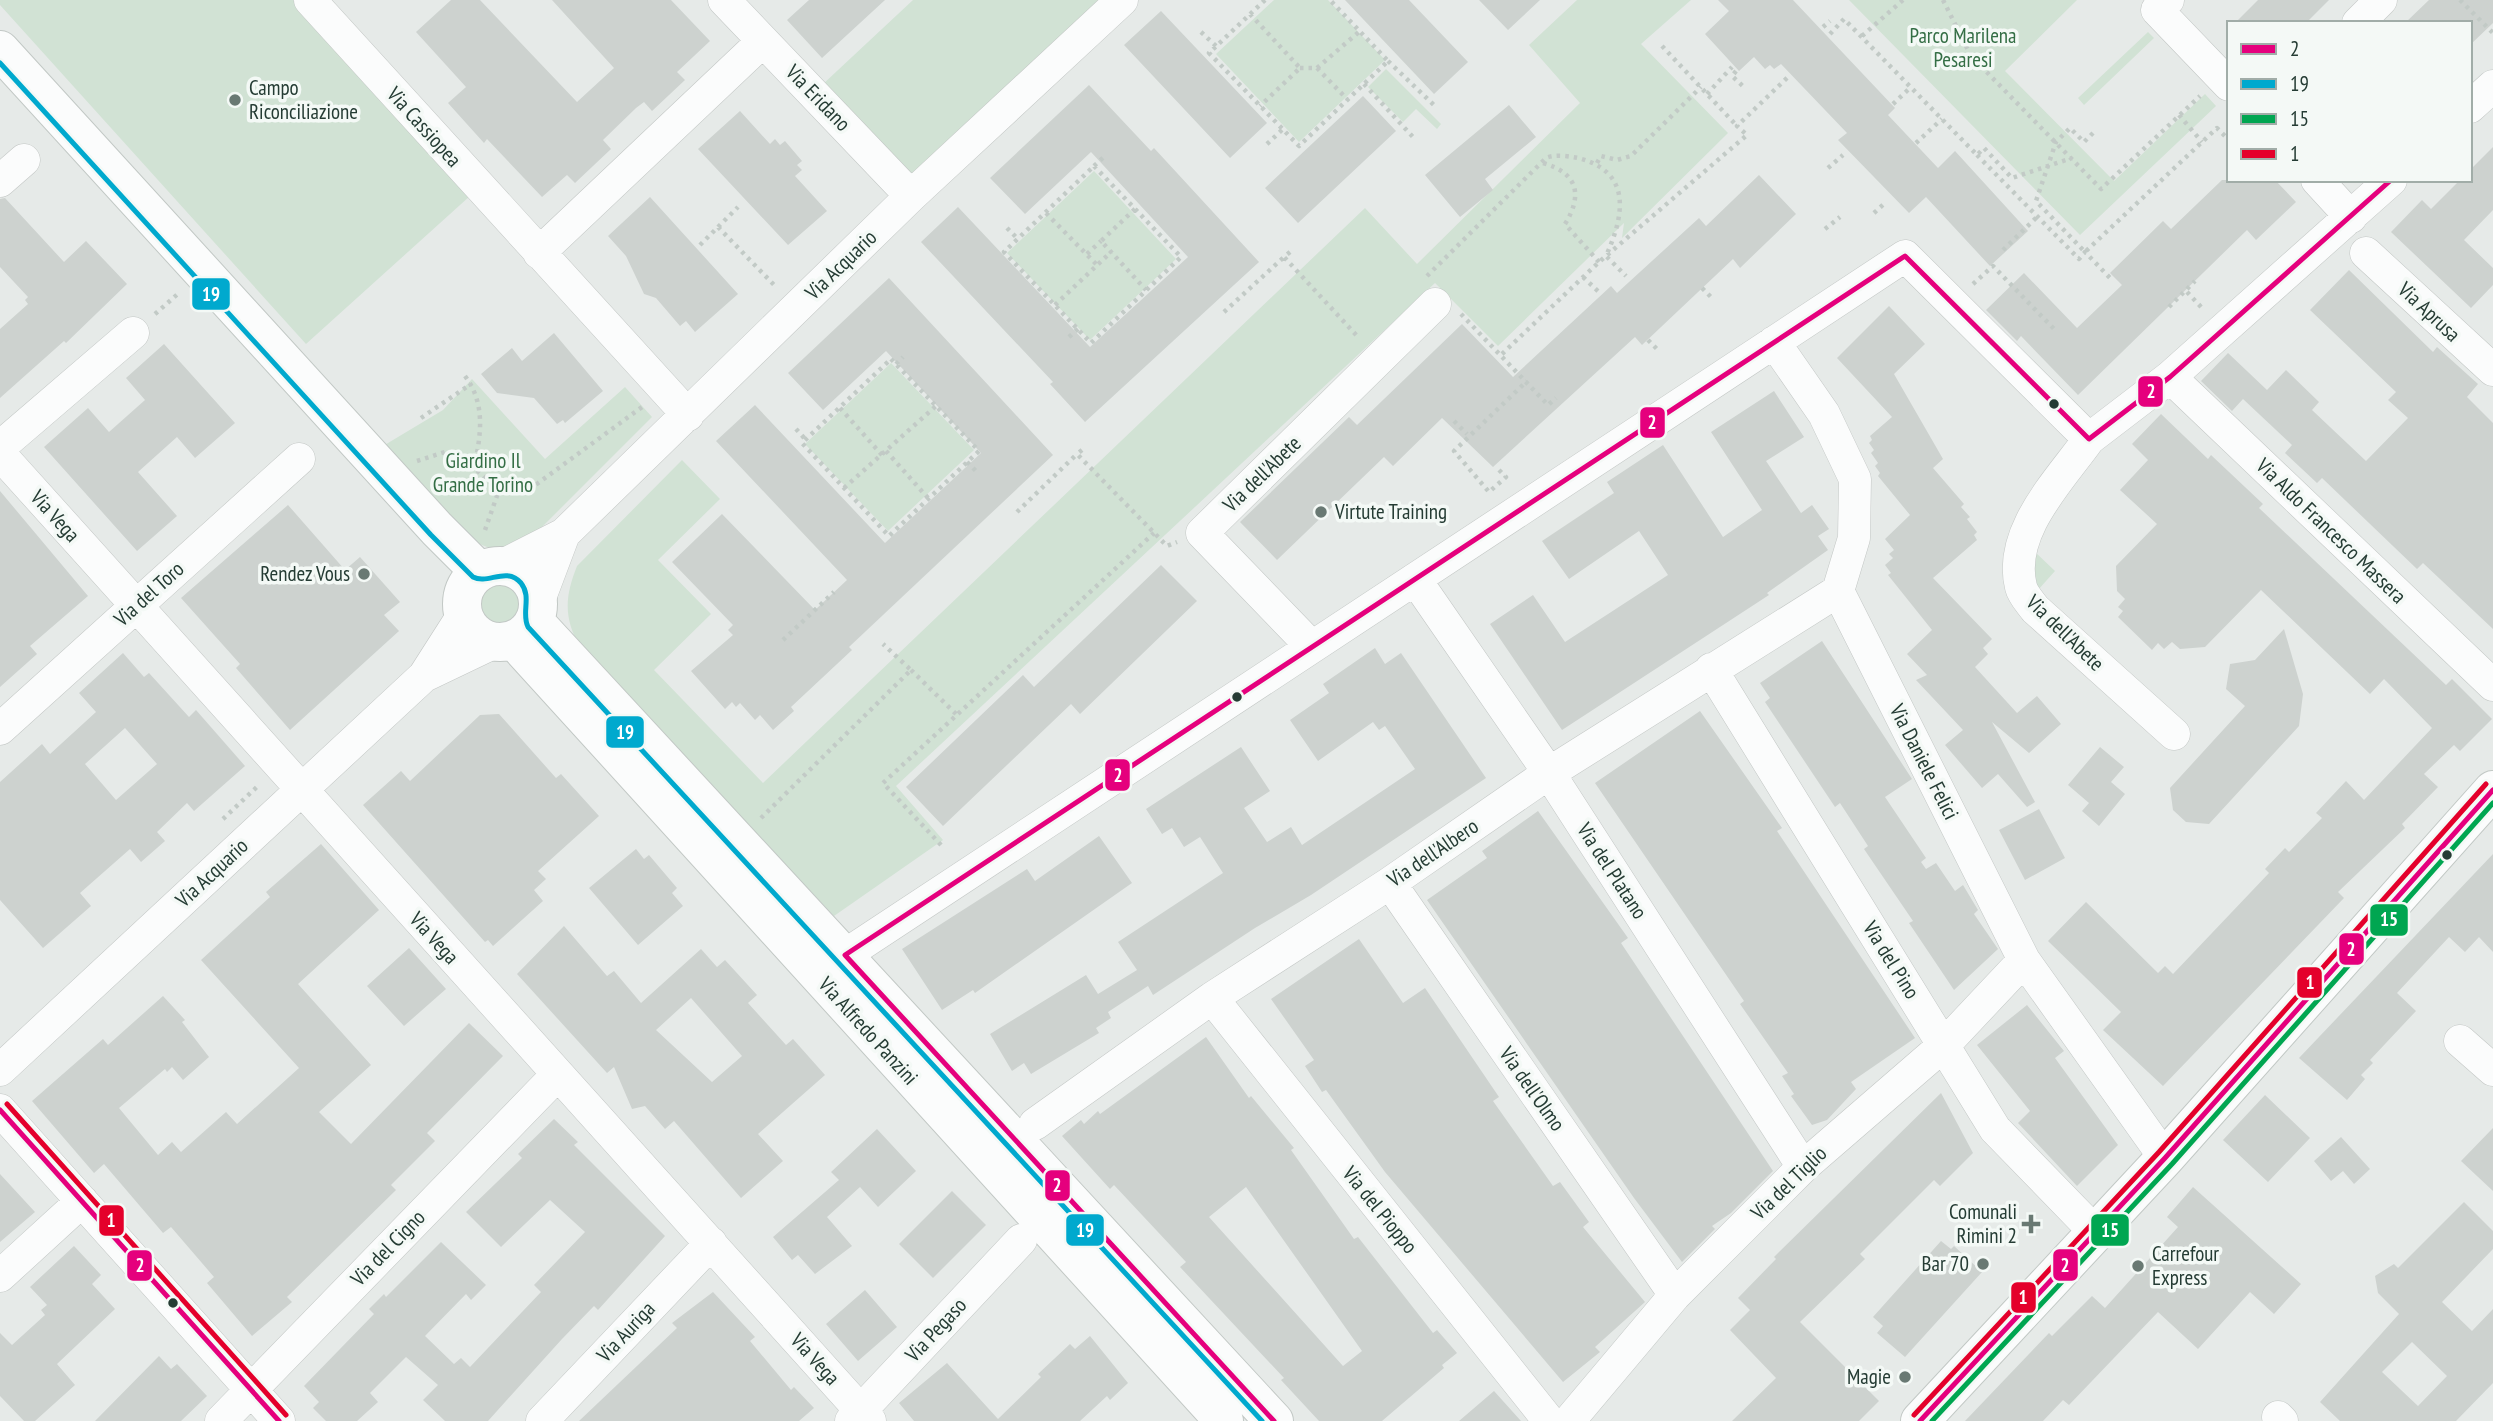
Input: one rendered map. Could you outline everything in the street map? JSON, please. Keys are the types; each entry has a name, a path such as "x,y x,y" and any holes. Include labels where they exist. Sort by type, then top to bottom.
{"main road":[{"name":"Via Alfredo Panzini","path":"0,50 437,529 477,585 471,629 482,638 520,626 536,588 529,578 518,570 477,585"},
{"name":"Via Alfredo Panzini","path":"0,85 186,287 477,585"},
{"name":"Via Alfredo Panzini","path":"520,626 845,955 1274,1421"},
{"name":"Via Alfredo Panzini","path":"520,626 1224,1421"},
{"path":"1927,1419 2165,1158 2493,790"}],"street":[{"name":"Via Cassiopea","path":"310,0 688,415"},
{"name":"Via Eridano","path":"724,0 911,196"},
{"name":"Via Acquario","path":"424,676 477,585 564,534 911,196 1122,0"},
{"path":"2168,0 2157,10 2217,88"},
{"path":"2360,21 2381,0"},
{"path":"539,253 764,41"},
{"path":"2472,105 2493,86"},
{"path":"0,181 24,160"},
{"path":"2319,182 2351,217"},
{"name":"Via dell'Abete","path":"2174,734 2035,609 2021,590 2018,567 2021,542 2047,498 2090,439 2170,377 2388,182"},
{"name":"Via Aprusa","path":"2365,253 2493,370"},
{"path":"845,955 1905,256 2090,439"},
{"name":"Via dell'Abete","path":"1312,647 1202,533 1435,299"},
{"path":"0,447 132,333"},
{"path":"1774,342 1824,414 1855,479 1854,538 1838,591"},
{"name":"Via Aldo Francesco Massera","path":"2170,377 2493,685"},
{"name":"Via Vega","path":"0,454 710,1242 861,1418"},
{"name":"Via del Toro","path":"0,729 299,459"},
{"name":"Via Acquario","path":"0,1070 424,676 520,626 564,534"},
{"name":"Via del Platano","path":"1415,579 1549,773 1803,1167"},
{"name":"Via dell'Albero","path":"1035,1124 1212,998 1390,883 1549,773 1838,591"},
{"name":"Via Daniele Felici","path":"1838,591 2024,960 2165,1158"},
{"name":"Via del Pino","path":"1711,669 1996,1129 2096,1233"},
{"name":"Via dell'Olmo","path":"1390,883 1675,1295"},
{"name":"Via del Tiglio","path":"1569,1421 1675,1295 1803,1167 1944,1045 2024,960"},
{"name":"Via del Pioppo","path":"1212,998 1549,1421"},
{"path":"2460,1041 2493,1070"},
{"name":"Via del Cigno","path":"220,1421 557,1075"},
{"path":"0,1110 279,1421"},
{"path":"0,1276 82,1201"},
{"name":"Via Pegaso","path":"861,1418 1021,1240"},
{"name":"Via Auriga","path":"542,1421 710,1242"}],"path":[{"path":"1265,0 1209,53 1299,146 1388,61"},
{"path":"1330,0 1437,108"},
{"path":"1862,36 1903,0"},
{"path":"1942,0 1971,56 2101,189 2179,116 2217,88"},
{"path":"2460,0 2493,33"},
{"path":"1250,14 1300,68"},
{"path":"1830,34 1844,19 2078,259 2217,128 2227,138"},
{"path":"1823,27 1830,21"},
{"path":"1260,106 1300,68 1317,68 1360,31"},
{"path":"1201,32 1216,46"},
{"path":"1502,354 1599,262 1747,135 1662,46"},
{"path":"1317,68 1347,99"},
{"path":"1708,93 1734,69 1732,76 1746,89"},
{"path":"1737,126 1788,77"},
{"path":"1364,84 1413,137"},
{"path":"1597,163 1601,156 1617,160 1639,150 1701,86"},
{"path":"1893,104 1911,87"},
{"path":"2179,116 2202,142"},
{"path":"1916,143 1942,119"},
{"path":"2093,133 2084,142 2070,128 2056,142 2036,201 2112,280"},
{"path":"1267,144 1283,130"},
{"path":"1977,155 1984,148 2012,178 2072,158"},
{"path":"1828,169 1843,155"},
{"path":"1094,166 1181,257 1179,263 1146,290 1091,343 1004,252 1046,213 1094,166 1105,156"},
{"path":"1556,398 1548,405 1502,354 1435,299 1546,158 1556,156 1597,163 1616,184 1620,199 1618,228 1606,256"},
{"path":"1543,163 1559,168 1569,178 1576,191 1575,208 1565,224 1599,262"},
{"path":"1874,212 1886,202"},
{"path":"700,245 737,206"},
{"path":"1087,254 1135,209"},
{"path":"1046,213 1097,265"},
{"path":"1825,229 1840,217"},
{"path":"2003,250 2037,217"},
{"path":"718,227 780,291"},
{"path":"1007,228 1018,239"},
{"path":"1101,242 1146,290"},
{"path":"1224,312 1290,251"},
{"path":"1055,305 1111,252"},
{"path":"1606,256 1626,276"},
{"path":"1284,257 1378,359"},
{"path":"1973,284 1993,266 2056,331"},
{"path":"1583,277 1601,294"},
{"path":"2169,307 2187,292 2195,281"},
{"path":"132,333 186,287"},
{"path":"1702,289 1714,300"},
{"path":"2187,292 2204,310"},
{"path":"1069,337 1078,329"},
{"path":"1648,340 1657,349"},
{"path":"896,364 903,357"},
{"path":"891,359 936,406 979,451 889,536 802,443 891,359"},
{"path":"465,376 471,384 481,411 474,468"},
{"path":"1499,470 1506,477 1489,492 1454,451 1527,381"},
{"path":"421,418 471,384"},
{"path":"415,462 448,451 463,458 499,490 530,489 646,404"},
{"path":"844,488 936,406"},
{"path":"840,408 928,498"},
{"path":"1454,421 1466,434"},
{"path":"796,429 806,439"},
{"path":"1017,512 1082,450"},
{"path":"1077,454 1167,546"},
{"path":"967,462 976,471"},
{"path":"484,533 499,490"},
{"path":"867,525 873,519"},
{"path":"942,845 883,783 1154,533"},
{"path":"783,640 834,593"},
{"path":"883,643 956,714"},
{"path":"751,828 911,670"},
{"path":"248,795 262,782"}],"green space":[{"name":"Campo Riconciliazione","path":"0,0 293,0 470,196 306,344 0,5"},
{"path":"913,0 1100,0 911,179 822,85"},
{"path":"1274,0 1328,0 1385,60 1299,142 1216,54"},
{"path":"1577,0 1691,0 1641,44 1728,133 1622,238 1624,223 1498,346 1435,283 896,786 943,840 834,916 581,649 571,628 568,609 570,589 577,566 682,460 720,499 658,560 711,614 654,670 763,783 1365,208 1417,264 1580,103 1529,45"},
{"name":"Parco Marilena Pesaresi","path":"1849,0 2077,0 2005,71 2114,181 2205,94 2216,106 2080,235"},
{"path":"2148,32 2154,38 2084,105 2078,98"},
{"path":"1386,69 1441,124 1437,129 1416,109 1403,122 1368,87"},
{"path":"1094,171 1176,259 1090,340 1007,253"},
{"path":"891,363 974,450 888,531 805,444"},
{"name":"Giardino Il Grande Torino","path":"472,379 545,459 625,387 652,417 532,537 504,548 487,547 470,540 383,446 443,410"},
{"path":"2033,550 2055,571 2038,590 2033,578"},
{"path":"499,581 514,588 521,603 514,618 499,625 484,618 477,603 484,588"}],"building":[{"path":"451,0 480,0 577,102 614,68 552,0 671,0 710,41 677,72 685,80 652,111 644,102 603,140 611,149 575,183 567,175 542,197 487,139 484,143 448,103 466,87 416,32"},
{"path":"809,0 885,0 822,58 787,20"},
{"path":"1345,0 1409,0 1468,62 1434,94"},
{"path":"1479,0 1540,0 1508,30"},
{"path":"1718,0 1793,0 1895,108 1888,115 1938,168 1955,151 2028,231 1990,266 1926,197 1909,213 1838,140 1847,133 1781,64 1774,69 1770,65 1765,69 1754,57 1739,71 1705,34 1729,11"},
{"path":"2258,0 2329,0 2308,21 2237,21"},
{"path":"2429,0 2493,0 2493,23 2472,43 2472,21 2407,21"},
{"path":"1161,11 1267,123 1230,158 1124,45"},
{"path":"1089,85 1151,151 1154,148 1259,262 1085,422 1050,384 1053,382 921,242 958,207 1090,347 1188,257 1091,152 1025,214 990,178"},
{"path":"1363,96 1396,131 1298,223 1265,188"},
{"path":"1509,105 1536,137 1485,179 1493,190 1460,217 1425,175"},
{"path":"740,111 770,144 775,139 780,145 785,141 802,161 797,165 802,170 795,176 827,211 788,245 698,149"},
{"path":"2493,147 2493,210 2464,240 2493,268 2493,285 2471,308 2391,232 2422,200 2431,209 2458,182 2472,182 2472,168"},
{"path":"1759,175 1796,214 1740,268 1733,259 1642,345 1635,337 1493,467 1442,418 1393,466 1384,457 1277,560 1240,522 1349,417 1357,425 1462,324 1513,377 1611,286 1617,293 1699,218 1706,226"},
{"path":"2222,180 2277,182 2296,202 2256,240 2247,230 2078,395 2021,336 2017,341 1986,310 2024,273 2077,328 2122,285 2110,273 2163,221 2171,229"},
{"path":"650,197 738,294 695,332 686,321 680,326 656,298 644,294 626,256 608,236"},
{"path":"5,198 64,262 86,241 127,284 66,343 64,341 0,398 0,329 28,304 25,300 28,297 0,267 0,199"},
{"path":"2349,270 2433,352 2437,347 2478,384 2467,397 2493,423 2493,629 2423,563 2417,569 2322,478 2317,483 2285,453 2292,445 2243,399 2232,411 2201,381 2228,353 2267,390 2286,370 2319,402 2312,410 2366,461 2408,418 2388,400 2396,392 2310,310"},
{"path":"889,278 1053,455 849,647 852,650 791,707 794,711 773,730 760,715 755,720 740,703 736,707 732,702 725,709 691,671 733,635 728,630 733,625 672,562 722,514 815,610 847,580 716,441 755,405 885,543 981,453 886,351 823,410 788,373"},
{"path":"1889,306 1925,344 1894,374 1943,459 1933,468 1964,504 1961,507 1970,517 1967,519 1977,532 1974,535 1977,540 1933,578 1992,639 1983,648 1988,654 1975,667 2017,713 2037,696 2061,724 2029,753 1992,722 2035,802 2027,807 1998,774 1982,788 1945,745 1963,730 1916,680 1927,675 1907,654 1932,630 1888,575 1891,573 1885,565 1893,558 1889,554 1894,550 1885,539 1910,515 1878,476 1880,473 1875,466 1878,463 1871,453 1874,450 1869,443 1872,440 1870,436 1892,417 1837,358"},
{"path":"554,333 603,391 565,423 563,420 557,424 534,398 497,393 481,374 512,348 522,361"},
{"path":"164,344 235,423 195,458 177,437 138,472 177,516 137,551 44,447 88,408 109,432 145,400 126,378"},
{"path":"1774,391 1804,437 1766,461 1801,513 1812,505 1829,529 1818,536 1828,550 1767,593 1769,595 1562,730 1490,624 1533,595 1565,642 1668,575 1639,531 1569,579 1542,541 1614,493 1607,482 1663,445 1723,537 1762,510 1711,432"},
{"path":"2161,414 2208,459 2211,455 2263,504 2259,508 2446,685 2452,679 2492,719 2460,751 2454,745 2424,774 2438,787 2402,824 2405,828 2338,892 2344,898 2163,1086 2103,1030 2121,1012 2048,941 2086,902 2158,973 2165,966 2173,974 2269,873 2265,869 2285,848 2289,852 2322,818 2316,813 2346,781 2364,800 2432,728 2384,679 2370,694 2261,590 2205,647 2180,649 2172,642 2164,649 2158,643 2152,650 2118,617 2123,611 2118,607 2125,599 2117,591 2116,566 2157,524 2120,490 2148,460 2132,444"},
{"path":"0,491 88,596 30,646 37,654 0,687"},
{"path":"288,505 345,570 360,557 400,602 384,615 399,631 290,730 236,668 240,664 181,598"},
{"path":"1161,565 1197,601 1080,714 1071,704 943,826 906,787 1023,675 1034,687"},
{"path":"2284,629 2303,694 2299,726 2209,824 2186,822 2173,810 2170,788 2245,706 2226,689 2230,664 2255,660"},
{"path":"1822,641 1912,779 1885,797 1926,858 1921,862 1926,869 1936,863 1955,891 1963,885 1978,910 1974,914 1998,949 1954,990 1909,923 1913,921 1864,849 1868,846 1840,803 1835,807 1765,702 1770,698 1760,683"},
{"path":"1375,648 1385,664 1401,653 1486,778 1311,895 1153,995 1148,986 1108,1012 1111,1018 1096,1028 1099,1033 1031,1074 1024,1063 1012,1071 990,1034 1086,975 1098,994 1137,970 1118,942 1223,873 1200,837 1184,847 1172,828 1162,834 1146,809 1241,747 1270,791 1244,808 1267,842 1291,827 1302,845 1415,769 1385,726 1379,730 1373,722 1318,761 1290,720 1329,693 1323,684"},
{"path":"123,653 144,677 149,673 189,717 196,710 245,766 194,811 187,803 157,832 165,841 141,862 130,849 80,893 91,906 43,948 0,900 0,782 42,744 50,754 96,712 79,693","holes":["125,728 157,764 116,800 85,764"]},
{"path":"1700,711 1782,828 1777,831 1915,1038 1851,1082 1856,1089 1827,1120 1812,1125 1791,1096 1794,1094 1782,1076 1788,1073 1740,1004 1744,1001 1595,783"},
{"path":"499,714 556,778 561,774 599,816 538,871 546,879 534,890 543,901 493,946 488,940 485,942 363,805 401,771 410,781 480,715"},
{"path":"2100,747 2124,767 2111,782 2125,794 2099,826 2082,811 2089,803 2068,785"},
{"path":"2039,809 2065,858 2025,880 1999,830"},
{"path":"1538,811 1628,938 1621,943 1773,1171 1731,1213 1712,1226 1715,1229 1682,1262 1634,1198 1427,900 1487,858 1482,851"},
{"path":"1099,836 1132,883 975,993 973,990 942,1010 902,949 1027,869 1035,881"},
{"path":"321,844 379,910 298,984 371,1065 319,1112 351,1144 469,1023 503,1056 427,1133 435,1141 391,1185 396,1190 287,1297 292,1302 252,1336 207,1283 214,1277 171,1227 163,1233 104,1164 94,1173 32,1101 103,1039 108,1045 163,996 185,1020 182,1022 209,1057 183,1080 172,1067 167,1072 165,1069 119,1108 158,1155 172,1142 181,1152 226,1112 237,1124 299,1068 201,960 270,897 266,892"},
{"path":"636,849 644,859 649,855 677,888 672,893 683,906 638,945 589,888"},
{"path":"2493,854 2493,952 2479,937 2465,952 2449,937 2397,993 2416,1011 2370,1060 2373,1063 2361,1075 2365,1079 2347,1100 2299,1058"},
{"path":"564,926 607,976 614,971 641,1003 701,949 717,967 725,960 757,995 748,1003 786,1045 793,1039 825,1075 758,1134 783,1161 741,1198 674,1121 665,1129 645,1106 632,1109 614,1067 607,1073 517,974","holes":["691,998 742,1056 712,1082 656,1030"]},
{"path":"1359,939 1403,1003 1425,988 1499,1097 1493,1101 1553,1186 1560,1182 1589,1222 1583,1227 1645,1302 1595,1347 1600,1352 1563,1382 1385,1172 1326,1090 1322,1092 1305,1066 1314,1060 1271,999"},
{"path":"409,948 446,989 404,1026 367,986"},
{"path":"2027,1005 2064,1051 2055,1058 2118,1145 2077,1186 2018,1123 2030,1111 1977,1045"},
{"path":"1206,1037 1249,1098 1251,1096 1294,1148 1291,1150 1354,1239 1358,1237 1433,1333 1437,1330 1457,1353 1442,1365 1444,1368 1382,1421 1319,1421 1281,1380 1284,1378 1180,1267 1186,1262 1114,1185 1110,1189 1062,1136 1081,1120 1084,1124 1098,1111 1100,1114","holes":["1246,1187 1362,1351 1343,1366 1209,1217"]},
{"path":"1941,1093 1973,1153 1940,1186 1934,1180 1860,1254 1865,1259 1800,1322 1879,1401 1859,1421 1732,1421 1776,1378 1730,1330 1750,1310 1738,1298 1776,1259 1774,1257"},
{"path":"2265,1095 2310,1138 2268,1182 2223,1140"},
{"path":"554,1119 578,1142 574,1145 665,1236 598,1310 594,1306 562,1339 488,1421 445,1421 423,1400 438,1385 406,1357 370,1393 378,1402 357,1421 326,1421 313,1408 319,1402 304,1386 374,1314 369,1309 384,1294 386,1297 441,1242 486,1285 471,1300 466,1294 425,1336 454,1364 461,1358 470,1367 541,1292 534,1285 585,1232 550,1200 501,1247 466,1212 522,1158 518,1154"},
{"path":"2493,1128 2493,1191 2461,1161"},
{"path":"877,1129 916,1171 878,1207 860,1187 827,1217 852,1246 815,1274 798,1255 792,1260 773,1237 839,1180 831,1172"},
{"path":"2341,1137 2370,1169 2354,1184 2343,1171 2331,1181 2314,1161"},
{"path":"0,1174 35,1212 0,1242"},
{"path":"2193,1187 2301,1284 2274,1314 2250,1292 2198,1349 2158,1312 2069,1405 2063,1400 2043,1421 1965,1421 2049,1333 2052,1336 2092,1296 2105,1308 2178,1227 2167,1217"},
{"path":"952,1191 986,1225 933,1278 899,1244"},
{"path":"2464,1202 2493,1231 2493,1249 2442,1302 2472,1331 2493,1309 2493,1383 2456,1421 2340,1421 2320,1402 2399,1314 2378,1293 2375,1276 2394,1264 2398,1268","holes":["2412,1342 2447,1376 2418,1406 2382,1372"]},
{"path":"1941,1241 1951,1249 1954,1246 1982,1272 1905,1357 1877,1333 1883,1326 1873,1317"},
{"path":"74,1246 101,1275 92,1284 115,1309 57,1364 75,1385 35,1421 24,1421 0,1396 0,1333 12,1345 45,1315 41,1310 47,1305 30,1287"},
{"path":"865,1290 897,1327 858,1361 826,1324"},
{"path":"713,1292 755,1337 750,1341 791,1390 794,1387 814,1408 799,1421 579,1421 677,1328 672,1323"},
{"path":"1090,1336 1128,1383 1110,1400 1107,1396 1080,1421 914,1421 899,1403 947,1363 998,1419 1041,1377 1038,1374 1070,1344 1075,1349"},
{"path":"159,1356 171,1369 177,1364 207,1396 181,1421 95,1421"},
{"path":"1494,1391 1521,1421 1459,1421"}],"transit line":[{"name":"19","path":"0,63 431,535 473,577 485,579 509,576 521,583 526,594 528,627 1262,1421"},
{"name":"2","path":"1274,1421 845,955 1905,256 2089,439 2170,377 2389,182"},
{"name":"1","path":"1914,1415 2159,1152 2486,784"},
{"name":"2","path":"1920,1421 2165,1158 2493,790"},
{"name":"15","path":"1932,1421 2172,1164 2493,803"},
{"name":"1","path":"7,1104 286,1415"},
{"name":"2","path":"0,1110 279,1421"}],"place":[{"name":"Campo Riconciliazione","path":"235,100"},
{"name":"Virtute Training","path":"1321,512"},
{"name":"Rendez Vous","path":"364,574"},
{"name":"Comunali Rimini 2","path":"2031,1224"},
{"name":"Bar 70","path":"1983,1264"},
{"name":"Carrefour Express","path":"2138,1266"},
{"name":"Magie","path":"1905,1377"}]}
